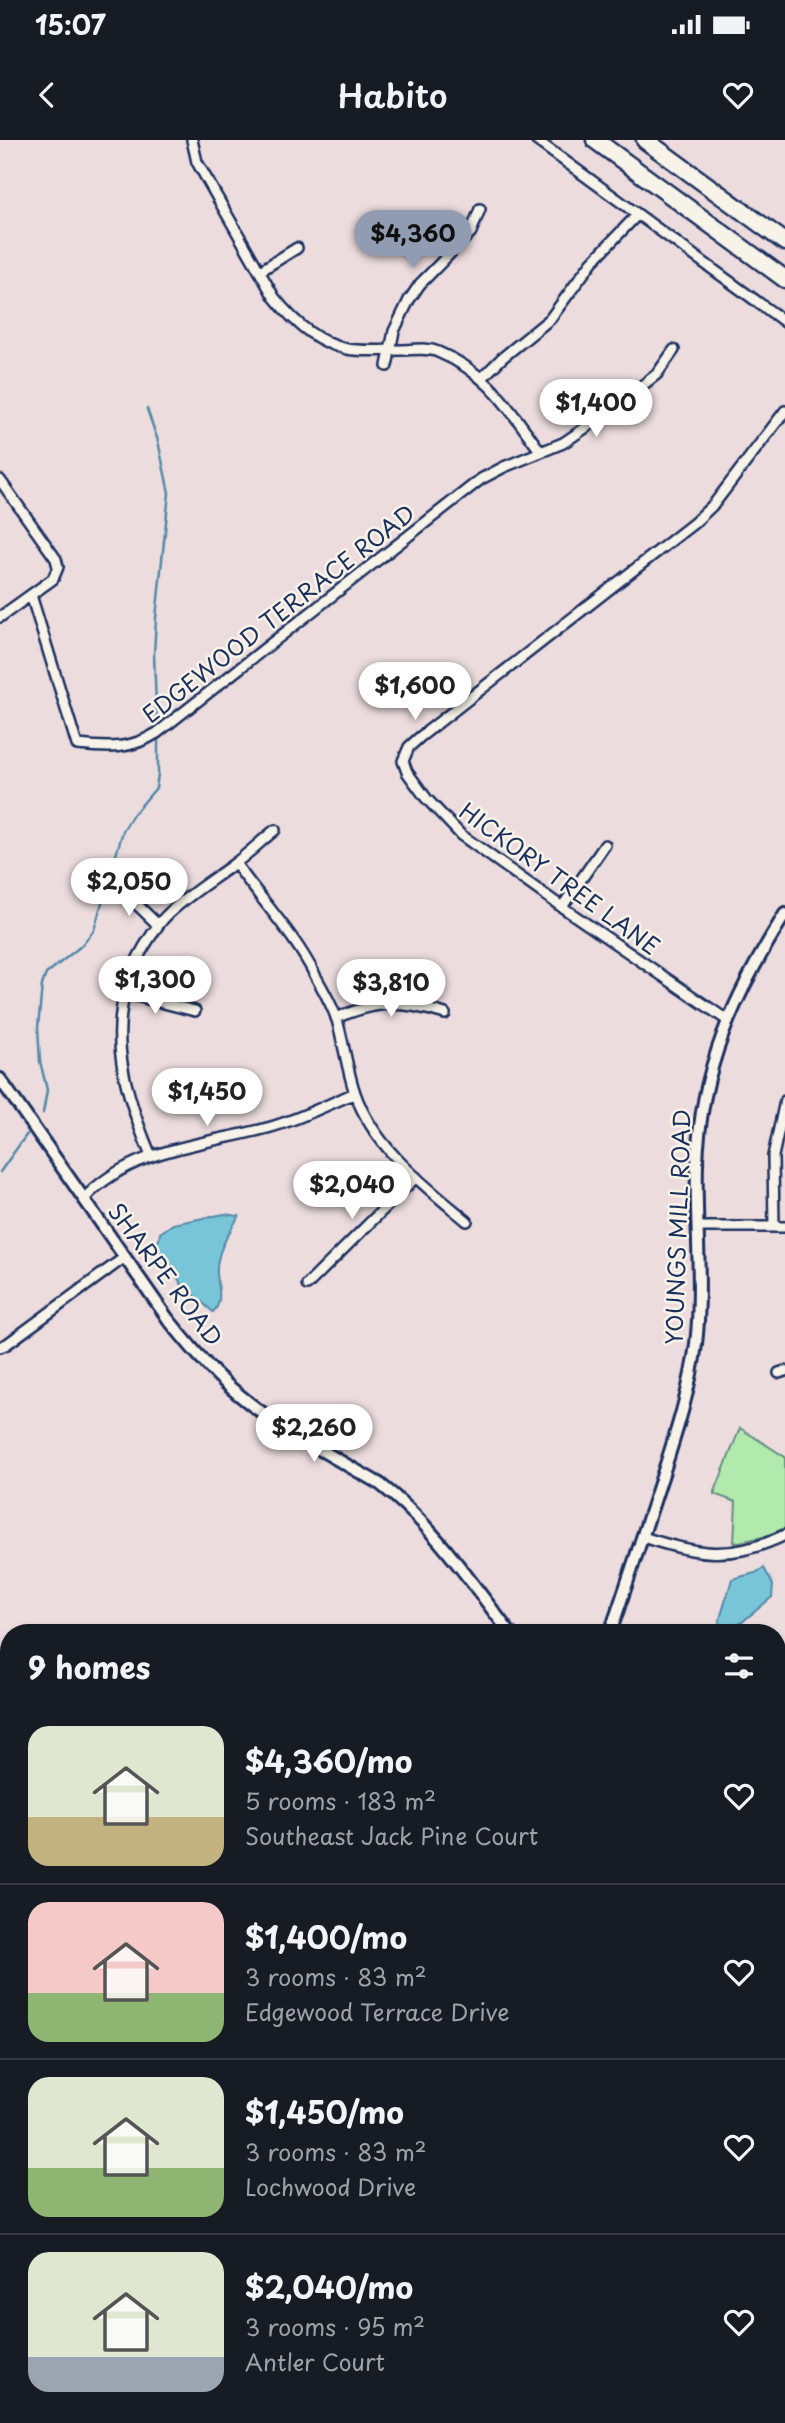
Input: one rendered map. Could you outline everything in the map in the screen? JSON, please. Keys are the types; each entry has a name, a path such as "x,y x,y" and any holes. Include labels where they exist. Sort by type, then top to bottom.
{"highway":[{"path":"595,140 785,279"},
{"path":"646,140 785,242"}],"street":[{"path":"192,140 197,162 274,297 302,327 348,349 435,350 483,377 541,452 564,443 606,414 657,374 674,350"},
{"path":"536,140 785,322"},
{"path":"387,366 394,331 409,300 420,284 471,232 480,209"},
{"path":"483,377 550,319 592,262 637,215"},
{"path":"260,271 297,248"},
{"name":"HICKORY TREE LANE","path":"727,1020 562,907 451,826 407,772 403,761 420,737 694,523 714,504 785,411"},
{"name":"EDGEWOOD TERRACE ROAD","path":"31,595 77,745 112,749 131,745 158,733 481,479 541,452"},
{"path":"0,480 56,559 58,567 52,579 0,617"},
{"path":"151,1156 140,1130 120,1061 119,1015 136,960 158,925 184,901 275,830"},
{"path":"562,907 605,845"},
{"path":"235,863 303,954 336,1018 355,1093 368,1121 386,1146 416,1177 467,1221"},
{"path":"122,890 158,925"},
{"name":"YOUNGS MILL ROAD","path":"613,1624 680,1420 691,1373 698,1321 697,1165 700,1122 709,1070 742,988 785,914"},
{"path":"124,993 195,1011"},
{"path":"336,1018 368,1006 383,1004 414,1004 445,1014"},
{"name":"SHARPE ROAD","path":"0,1079 168,1318 215,1374 257,1410 380,1484 398,1498 436,1537 503,1624"},
{"path":"84,1199 96,1185 113,1174 151,1156 288,1122 355,1093"},
{"path":"774,1227 773,1156 785,1101"},
{"path":"307,1285 416,1177"},
{"path":"698,1227 785,1227"},
{"path":"0,1346 125,1257"},
{"path":"643,1536 698,1553 721,1553 770,1543 785,1535"}],"green space":[{"path":"740,1428 785,1457 785,1528 763,1537 734,1543 736,1502 714,1494"}],"water":[{"path":"224,1214 239,1216 219,1254 219,1303 213,1312 182,1285 164,1256 156,1251 155,1244 160,1233 173,1224"},
{"path":"764,1568 773,1585 772,1597 741,1623 720,1624 732,1579"}],"waterway":[{"path":"147,409 158,441 169,493 154,655 157,730"},
{"path":"43,1113 47,1090 40,1061 38,1028 42,985 46,974 81,946 94,930 123,831 156,788 158,737"},
{"path":"0,1172 27,1134"}]}
